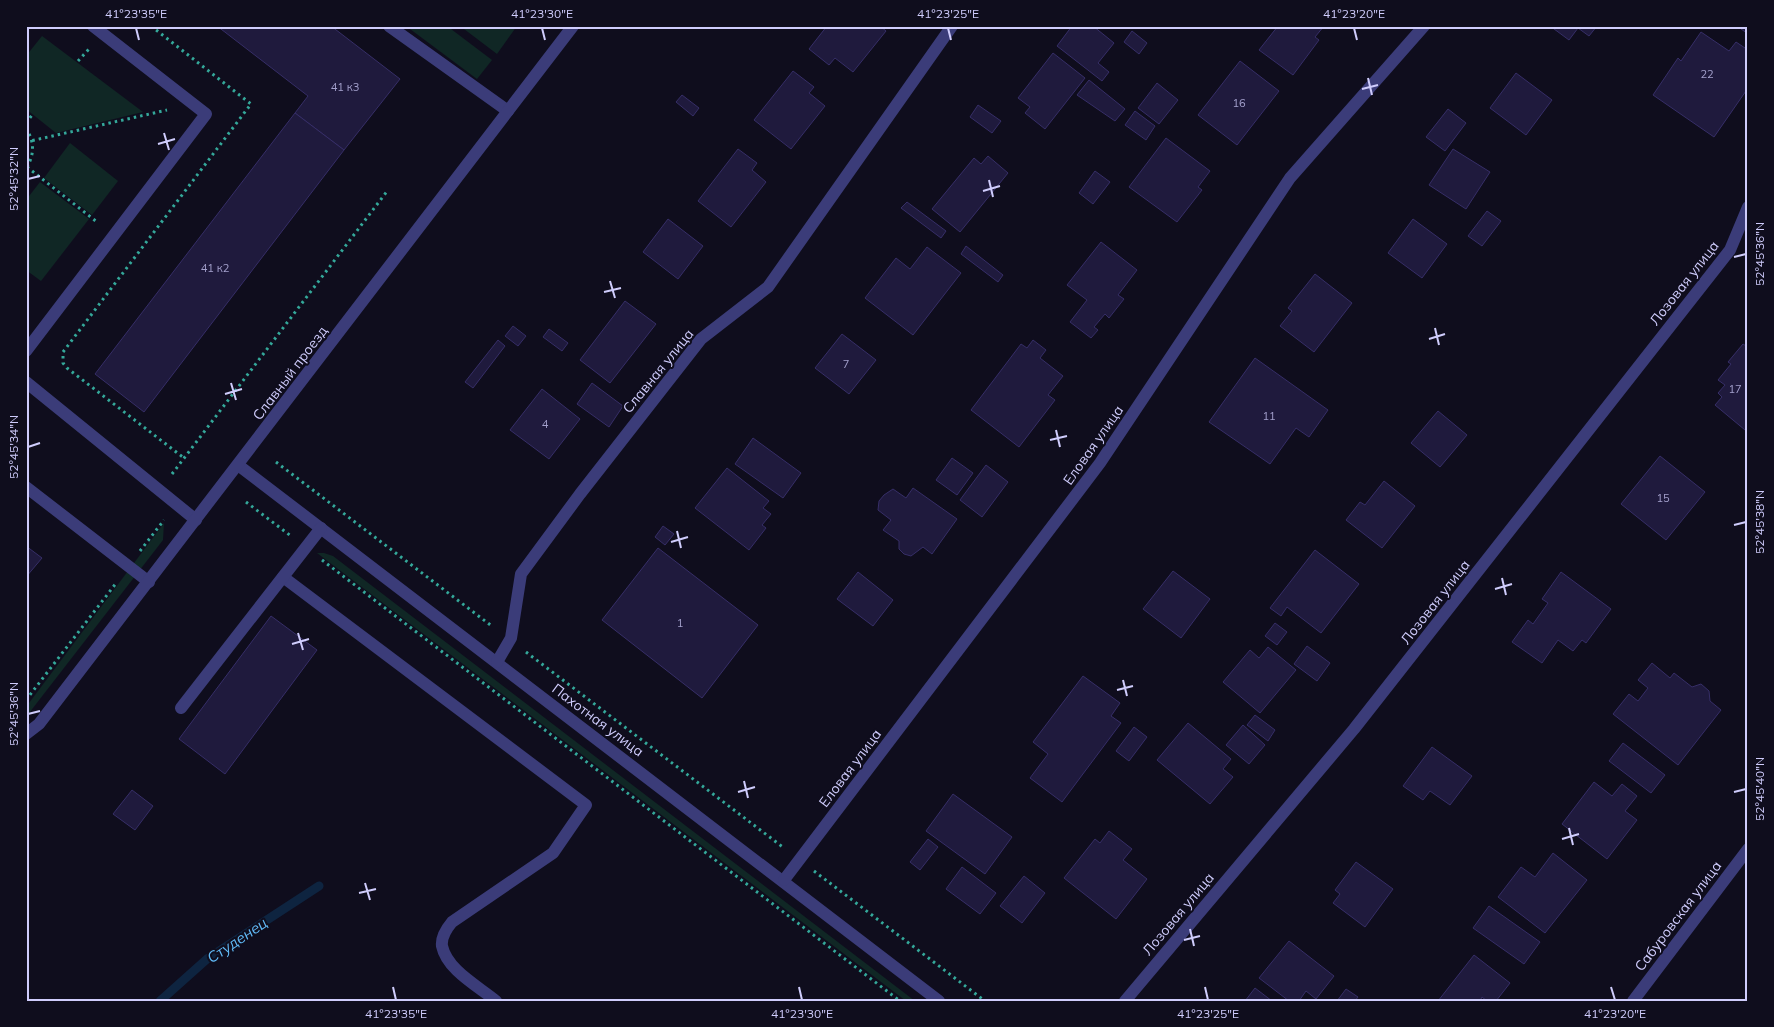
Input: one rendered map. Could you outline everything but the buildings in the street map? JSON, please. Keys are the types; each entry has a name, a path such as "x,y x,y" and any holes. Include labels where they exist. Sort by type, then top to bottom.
{"street":[{"path":"26,351 206,114 93,26"},
{"path":"389,26 508,111"},
{"name":"Славный проезд","path":"26,734 39,724 149,582 573,26"},
{"name":"Славная улица","path":"497,662 510,640 521,574 580,494 701,339 768,288 952,26"},
{"name":"Еловая улица","path":"784,880 1100,463 1290,178 1424,26"},
{"name":"Лозовая улица","path":"1125,1001 1354,730 1730,250 1748,207"},
{"path":"26,382 166,498 196,520"},
{"name":"Пахотная улица","path":"238,465 784,880 939,1001"},
{"path":"26,487 149,582"},
{"path":"181,708 321,528"},
{"path":"283,577 586,805 553,853 452,922 445,932 442,945 450,963 496,1001"},
{"name":"Сабуровская улица","path":"1632,1001 1748,849"}],"path":[{"path":"151,26 251,104 63,352 63,363 184,458"},
{"path":"26,142 193,104"},
{"path":"26,122 32,115"},
{"path":"26,128 32,140 32,157 26,167 137,254"},
{"path":"26,700 167,516 166,482 388,190"},
{"path":"276,462 985,1001"},
{"path":"246,502 900,1001"}],"green space":[{"path":"406,26 447,26 492,60 477,79"},
{"path":"460,26 517,26 497,54"},
{"path":"42,36 143,112 56,133 26,109 26,56"},
{"path":"70,143 118,181 92,215 44,178"},
{"path":"40,182 89,219 41,281 26,270 26,200"},
{"path":"164,523 163,540 26,717 26,707"},
{"path":"317,553 333,556 915,1001 906,1001"}],"waterway":[{"name":"Студенец","path":"160,1001 207,959 319,886"}]}
